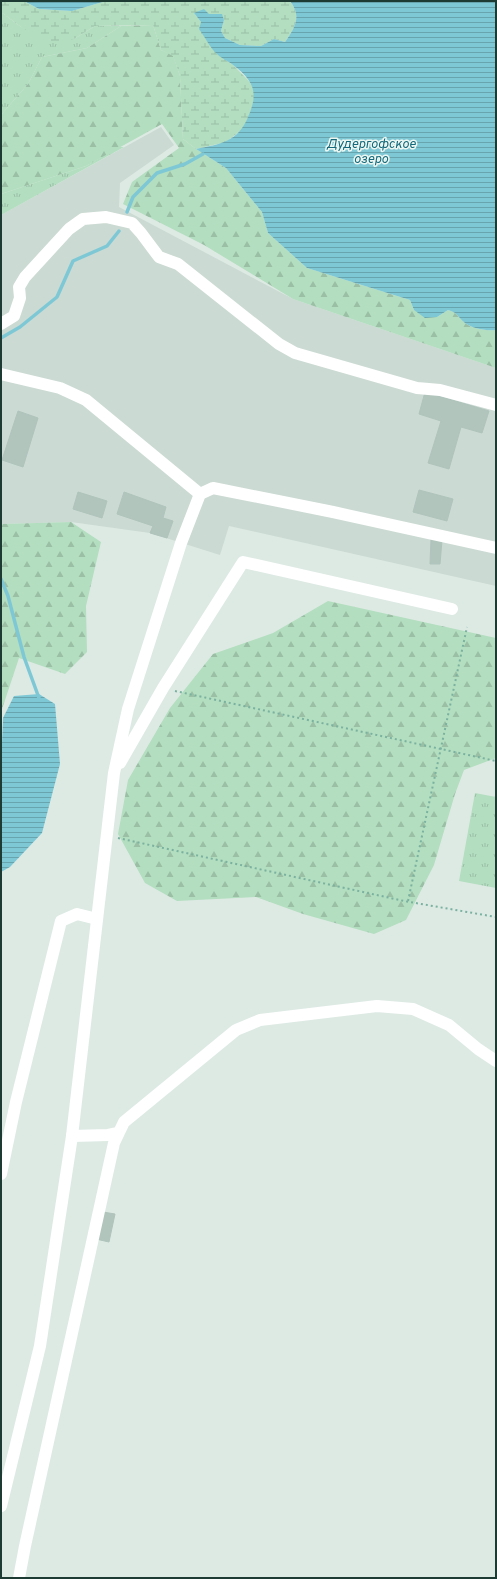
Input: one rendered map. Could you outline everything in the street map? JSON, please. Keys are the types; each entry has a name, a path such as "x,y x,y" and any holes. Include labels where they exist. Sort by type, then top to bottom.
{"street":[{"path":"1,324 14,316 20,298 19,286 68,229 83,219 106,217 132,223 159,257 178,264 279,344 295,353 418,388 440,390 496,405"},
{"path":"1,374 60,388 86,400 200,494"},
{"path":"1,1506 40,1346 72,1136 114,773 128,709 181,543 200,494 213,488 333,512 496,548"},
{"path":"114,773 162,688 243,562 452,610"},
{"path":"1,1174 16,1102 61,921 77,914 97,919"},
{"path":"19,1578 114,1143 124,1122 236,1030 260,1020 378,1006 413,1009 449,1025 478,1049 496,1061"},
{"path":"72,1136 108,1135 118,1133"}],"path":[{"path":"408,901 467,627"},
{"path":"162,688 440,750 496,761"},
{"path":"107,836 408,901 496,917"}],"shaded area":[{"path":"161,127 174,145 120,183 119,207 293,299 496,368 496,586 229,526 220,555 150,533 71,522 1,524 1,215"}],"green space":[{"path":"1,1 24,1 39,9 72,11 106,1 290,1 296,12 296,22 292,32 285,42 274,39 261,46 240,45 225,38 221,31 224,20 222,15 194,13 201,22 217,54 233,65 249,81 254,89 254,104 244,128 226,142 196,149 183,139 180,76 173,56 161,50 153,25 95,26 74,39 49,43 21,27 1,12"},
{"path":"1,12 21,27 74,39 95,26 121,26 87,48 42,57 28,84 1,115"},
{"path":"153,25 161,50 173,55 180,76 183,139 226,168 262,212 268,233 307,268 410,300 414,310 437,317 448,310 454,312 462,321 472,327 484,330 496,330 496,368 293,299 204,245 123,204 132,182 179,148 162,124 86,166 1,194 1,115 28,84 42,57 87,48 121,26"},
{"path":"119,147 124,147 1,215 1,194 86,166"},
{"path":"71,522 101,542 86,606 87,652 65,674 19,658 1,712 1,524"},
{"path":"328,601 496,638 496,758 464,770 455,794 434,865 406,920 374,934 303,914 256,897 177,901 145,883 118,834 128,780 170,708 213,654 273,633"},
{"path":"475,793 496,797 496,888 459,881"}],"water":[{"path":"24,1 106,1 72,11 39,9"},
{"name":"Дудергофское озеро","path":"290,1 496,1 496,330 484,330 472,327 462,321 454,312 448,310 437,317 425,318 414,310 410,300 307,268 268,233 262,212 226,168 196,149 220,143 233,137 239,132 248,117 254,94 250,82 246,76 212,49 199,29 201,22 194,13 204,9 209,14 222,14 224,20 221,31 225,38 240,45 261,46 274,39 285,42 289,37 296,22 296,12"},
{"path":"39,694 55,704 60,764 42,833 10,867 1,872 1,768 3,718 14,696"}],"building":[{"path":"425,392 489,411 482,433 461,427 449,469 428,463 441,421 419,414"},
{"path":"18,411 38,418 23,467 2,460"},
{"path":"419,490 453,499 447,521 413,512"},
{"path":"78,492 107,501 102,518 73,509"},
{"path":"124,492 166,507 163,518 173,521 167,538 150,533 153,526 117,514"},
{"path":"431,539 442,540 440,564 430,564"},
{"path":"103,1212 115,1214 109,1242 96,1239"}],"waterway":[{"path":"127,212 133,197 157,173 185,164 203,154"},
{"path":"1,338 20,327 57,297 73,261 107,246 119,231"},
{"path":"1,579 8,596 24,657 39,698"}]}
